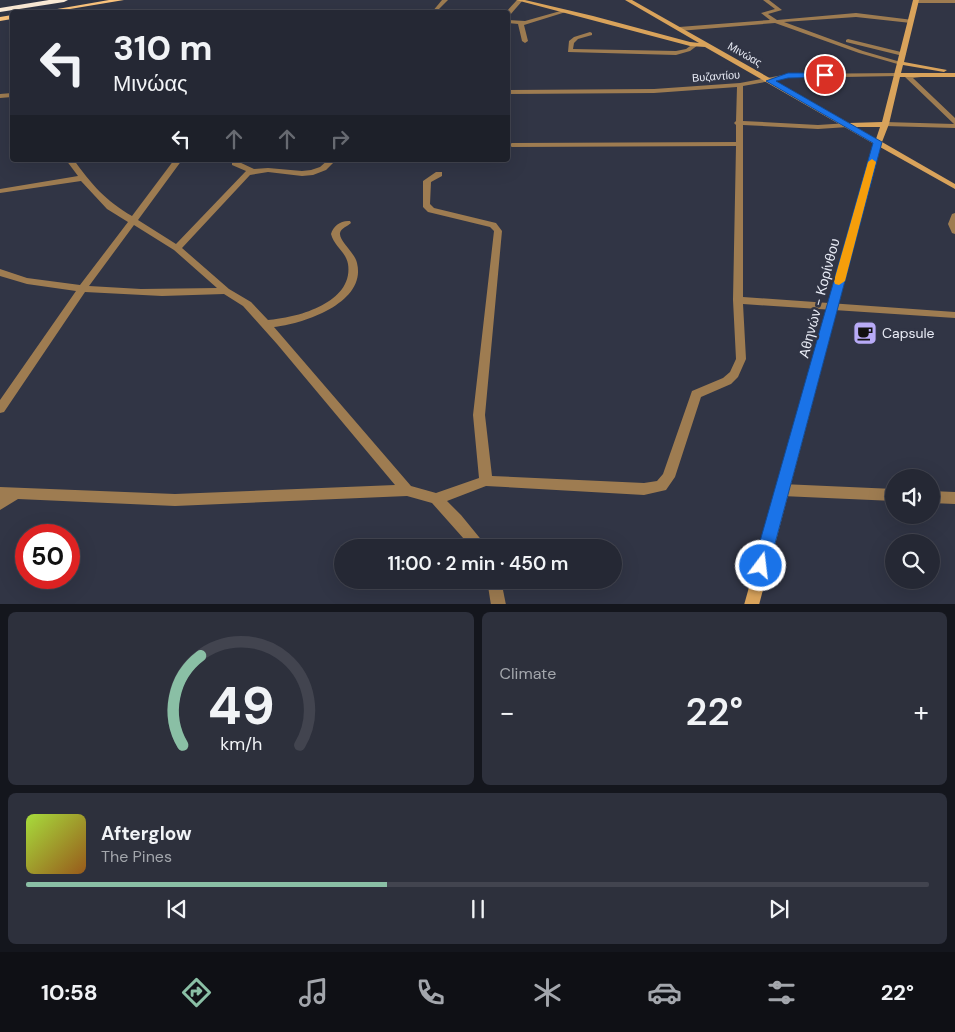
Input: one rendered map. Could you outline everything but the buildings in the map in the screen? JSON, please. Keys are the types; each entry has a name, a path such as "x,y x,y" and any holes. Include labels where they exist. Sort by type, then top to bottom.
{"highway":[{"path":"0,4 27,0"},
{"path":"0,10 64,0"}],"main road":[{"path":"56,10 121,0"},
{"path":"520,0 695,45 706,44"},
{"name":"Μινώας","path":"628,0 955,187"},
{"name":"Αθηνών - Κορίνθου","path":"751,604 832,306 878,142 885,124 916,1"},
{"path":"900,63 955,73"},
{"name":"Βυζαντίου","path":"898,75 955,73"},
{"path":"848,125 869,126 885,124"}],"street":[{"path":"436,10 445,0"},
{"path":"510,12 520,0"},
{"path":"766,0 779,10 816,27"},
{"path":"916,1 946,1 955,3"},
{"path":"779,10 764,13 775,21 861,52 900,63"},
{"path":"510,23 521,24 536,21 566,11"},
{"path":"679,29 856,15 911,22"},
{"path":"521,24 525,41"},
{"path":"825,32 844,40 903,54"},
{"path":"590,34 571,42 570,51 676,53 688,50 695,45"},
{"name":"Βυζαντίου","path":"510,92 648,91 740,85 770,81 788,76 898,75"},
{"path":"928,75 908,77 955,122"},
{"path":"436,499 486,481 644,489 660,486 669,478 696,394 727,381 734,374 741,359 738,300 738,123 740,85"},
{"path":"738,123 818,127 848,125"},
{"path":"885,124 955,126"},
{"path":"512,145 738,144"},
{"path":"71,162 83,178 110,207 177,248 226,290 247,304 407,490"},
{"path":"0,409 131,220 176,162"},
{"path":"235,162 251,170 304,174 321,170 330,162"},
{"path":"177,248 242,176 251,170"},
{"path":"439,174 427,181 426,205 430,210 493,224 498,231 479,415 486,481"},
{"path":"0,191 83,178"},
{"path":"955,216 952,224 955,231"},
{"path":"266,324 282,324 299,319 335,303 346,292 352,280 353,269 351,257 336,238 336,232 338,228 347,223"},
{"path":"0,272 30,282 82,289 147,294 226,290"},
{"path":"738,300 955,315"},
{"path":"0,493 176,500 407,490 436,499 473,539"},
{"path":"782,490 885,495"},
{"path":"0,504 17,494"},
{"path":"940,497 955,498"},
{"path":"496,589 499,604"}],"slow traffic":[{"path":"839,281 872,162"}],"place":[{"name":"Capsule","path":"865,333"}],"route":[{"path":"761,566 878,142 770,81 788,76 825,75"}]}
